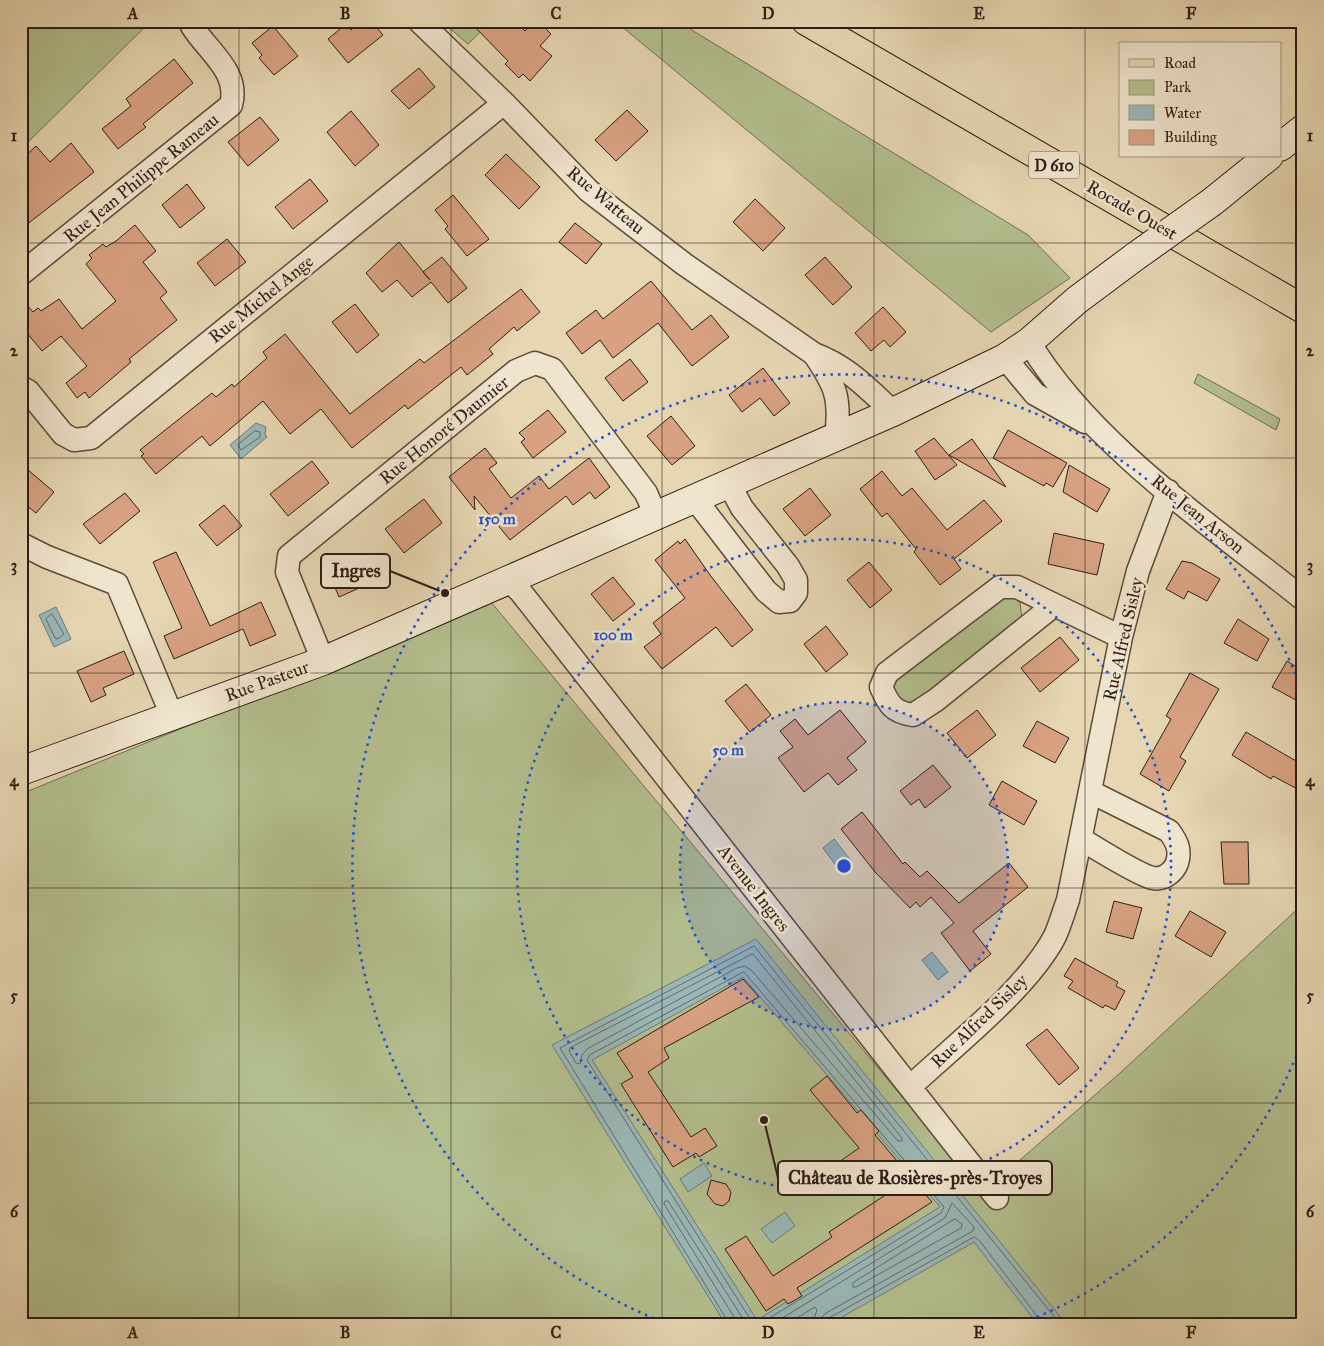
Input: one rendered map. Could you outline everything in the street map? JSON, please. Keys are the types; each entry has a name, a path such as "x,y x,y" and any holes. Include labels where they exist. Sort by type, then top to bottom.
{"main road":[{"name":"Rocade Ouest","path":"806,21 1303,309"}],"street":[{"name":"Rue Jean Philippe Rameau","path":"21,274 231,105 234,92 231,76 200,39 192,26 193,21"},
{"name":"Rue Watteau","path":"419,21 504,103 589,191 684,264 814,354 832,360 849,371 893,412"},
{"name":"Rue Michel Ange","path":"21,387 28,391 63,434 74,440 91,438 504,103"},
{"path":"1282,145 1303,128"},
{"name":"Rue Pasteur","path":"21,771 323,661 836,438 1006,358 1029,342 1077,300 1212,202 1266,158"},
{"name":"Rue Jean Arson","path":"1029,342 1040,362 1094,427 1168,491 1303,600"},
{"name":"Rue Watteau","path":"814,354 831,379 837,395 836,438"},
{"name":"Rue Jean Arson","path":"1006,358 1035,394 1094,427"},
{"name":"Rue Honoré Daumier","path":"323,661 288,572 289,556 516,371 535,363 552,369 646,493 656,516"},
{"path":"695,499 766,591 779,602 790,601 796,593 796,580 788,566 742,508 729,484"},
{"name":"Rue Alfred Sisley","path":"911,1086 994,1009 1033,968 1055,936 1068,900 1121,637 1138,571 1168,491"},
{"path":"21,544 47,557 117,584 172,716"},
{"name":"Avenue Ingres","path":"508,580 520,591 998,1198"},
{"path":"1053,606 936,700 913,715 898,712 886,699 881,687 887,673 1000,587 1017,587 1053,606 1121,637"},
{"path":"1081,840 1152,878 1166,877 1175,868 1179,855 1177,843 1169,832 1091,792"}],"green space":[{"path":"21,21 151,21 21,149"},
{"path":"441,21 492,21 468,44"},
{"path":"615,21 677,21 1028,235 1070,278 991,332"},
{"path":"1198,374 1280,419 1276,430 1194,383"},
{"path":"1015,597 1020,603 1022,618 910,706 895,696 892,682 994,598"},
{"path":"491,602 982,1193 1119,1074 1303,904 1303,1325 21,1325 21,794"}],"water":[{"path":"256,423 266,427 265,434 267,437 241,459 230,445"},
{"path":"56,607 71,639 54,647 39,615"},
{"path":"834,839 852,862 840,871 823,848"},
{"path":"756,939 1067,1325 1038,1325 974,1242 828,1325 726,1325 552,1045","holes":["743,977 940,1207 757,1320 592,1060"]},
{"path":"932,952 948,972 938,980 922,960"},
{"path":"704,1163 712,1176 688,1192 680,1179"},
{"path":"785,1212 795,1226 772,1243 761,1229"}],"building":[{"path":"362,21 371,21 383,35 348,63 328,39 346,24 351,30"},
{"path":"469,21 514,21 525,31 534,21 538,21 551,34 540,46 552,56 530,81 523,74 519,78 505,64 508,61"},
{"path":"273,26 298,56 274,75 259,58 262,55 252,43"},
{"path":"174,59 193,83 143,124 146,127 118,149 102,129 131,106 126,99"},
{"path":"419,68 435,87 409,109 391,91"},
{"path":"627,110 648,131 616,161 595,140"},
{"path":"351,111 379,145 355,166 327,132"},
{"path":"260,117 279,140 248,166 228,142"},
{"path":"71,143 94,172 21,229 21,160 36,146 50,162"},
{"path":"506,154 540,187 519,209 485,175"},
{"path":"310,179 328,201 293,229 275,207"},
{"path":"187,184 205,208 180,228 162,205"},
{"path":"453,195 489,239 467,256 445,229 448,226 435,210"},
{"path":"755,199 785,228 763,251 733,222"},
{"path":"575,223 602,244 586,264 559,242"},
{"path":"135,225 156,251 143,262 167,292 160,298 177,320 129,359 131,362 89,398 85,392 77,398 66,383 87,366 61,336 42,351 21,326 21,298 33,312 38,308 41,311 59,299 82,329 116,301 86,264 92,258 89,255 103,244 106,247 116,241"},
{"path":"227,239 246,262 215,286 197,263"},
{"path":"399,242 423,272 442,257 467,288 448,303 431,282 412,297 397,280 382,292 366,273"},
{"path":"825,257 852,287 833,305 805,275"},
{"path":"651,281 692,330 711,315 729,337 692,366 658,323 613,358 600,340 582,354 566,333 596,310 603,319"},
{"path":"521,289 540,312 517,331 514,327 489,349 493,354 467,375 461,367 408,409 405,405 352,448 321,409 290,434 263,401 210,446 202,436 156,474 141,456 144,454 140,450 212,393 216,397 232,384 234,387 267,358 263,352 285,334 350,414 420,359 424,363"},
{"path":"355,304 379,335 357,353 332,322"},
{"path":"883,307 906,332 890,347 884,340 871,351 855,333"},
{"path":"630,359 648,382 623,401 605,378"},
{"path":"763,368 790,403 774,416 760,398 742,412 729,395"},
{"path":"548,410 566,432 533,458 521,442 525,439 519,433"},
{"path":"671,416 695,446 672,465 647,436"},
{"path":"1008,430 1067,463 1053,487 1046,483 1044,486 993,458"},
{"path":"934,438 957,465 935,480 915,451"},
{"path":"972,439 1006,487 949,455"},
{"path":"485,448 497,463 489,469 511,498 539,476 549,489 589,458 610,487 595,499 590,492 573,505 566,496 510,540 474,496 475,510 449,477"},
{"path":"312,461 329,483 288,516 270,494"},
{"path":"21,464 54,492 36,513 21,501"},
{"path":"1069,465 1110,489 1097,512 1063,492"},
{"path":"882,471 902,496 912,488 947,530 984,500 1002,521 954,559 961,569 940,585 914,552 916,549 887,513 882,517 860,489"},
{"path":"810,488 831,515 805,536 783,509"},
{"path":"125,493 140,511 100,544 83,524"},
{"path":"424,499 442,523 404,553 385,529"},
{"path":"224,505 242,526 217,546 199,525"},
{"path":"1054,533 1104,544 1097,575 1048,564"},
{"path":"685,539 710,575 753,630 732,647 716,627 662,669 644,647 661,634 653,623 685,598 655,560 678,541 680,544"},
{"path":"176,552 210,626 261,602 276,635 250,646 243,629 174,659 164,636 182,628 153,562"},
{"path":"362,557 373,582 339,597 328,571"},
{"path":"1182,561 1192,563 1220,579 1207,601 1188,591 1184,599 1166,589"},
{"path":"869,562 892,590 870,608 847,580"},
{"path":"613,577 635,604 613,621 591,594"},
{"path":"1238,619 1269,639 1257,661 1224,643"},
{"path":"826,626 848,654 826,672 804,644"},
{"path":"1060,637 1079,660 1040,692 1021,668"},
{"path":"124,651 134,674 103,688 106,695 91,702 77,671"},
{"path":"1287,661 1303,671 1303,704 1272,687"},
{"path":"1190,673 1219,689 1180,757 1186,761 1169,791 1140,774 1171,719 1166,716"},
{"path":"746,684 771,715 750,732 725,701"},
{"path":"840,710 866,742 847,758 857,770 838,785 828,773 804,792 778,758 793,747 780,731 795,719 808,735"},
{"path":"977,710 996,735 967,758 947,733"},
{"path":"1037,721 1069,738 1055,763 1023,746"},
{"path":"1246,732 1303,765 1303,792 1273,776 1271,779 1232,755"},
{"path":"933,765 951,787 925,808 919,799 911,805 900,791"},
{"path":"1002,781 1037,801 1024,825 989,805"},
{"path":"862,812 903,864 905,862 920,877 927,871 959,903 1009,863 1028,887 973,931 991,954 970,971 941,933 954,923 931,897 920,907 916,902 910,908 875,872 841,829"},
{"path":"1221,842 1248,842 1249,884 1224,884"},
{"path":"1114,901 1142,908 1133,939 1106,932"},
{"path":"1190,911 1226,932 1211,957 1175,936"},
{"path":"1075,958 1118,982 1116,986 1125,991 1115,1010 1105,1005 1103,1008 1068,988 1073,981 1064,976"},
{"path":"743,979 759,997 664,1048 669,1058 648,1072 691,1137 705,1128 717,1146 699,1157 696,1153 673,1167 621,1084 633,1077 617,1053"},
{"path":"1047,1029 1079,1068 1059,1085 1026,1045"},
{"path":"827,1076 857,1113 861,1110 879,1131 875,1135 932,1202 797,1288 802,1296 788,1304 784,1299 766,1311 725,1249 746,1236 773,1276 832,1237 829,1232 893,1190 871,1163 844,1183 832,1167 859,1148 810,1090"},
{"path":"711,1180 726,1184 731,1192 729,1201 723,1206 715,1204 707,1194"}],"place":[{"name":"Ingres","path":"445,593"},
{"name":"Château de Rosières-près-Troyes","path":"764,1120"}]}
